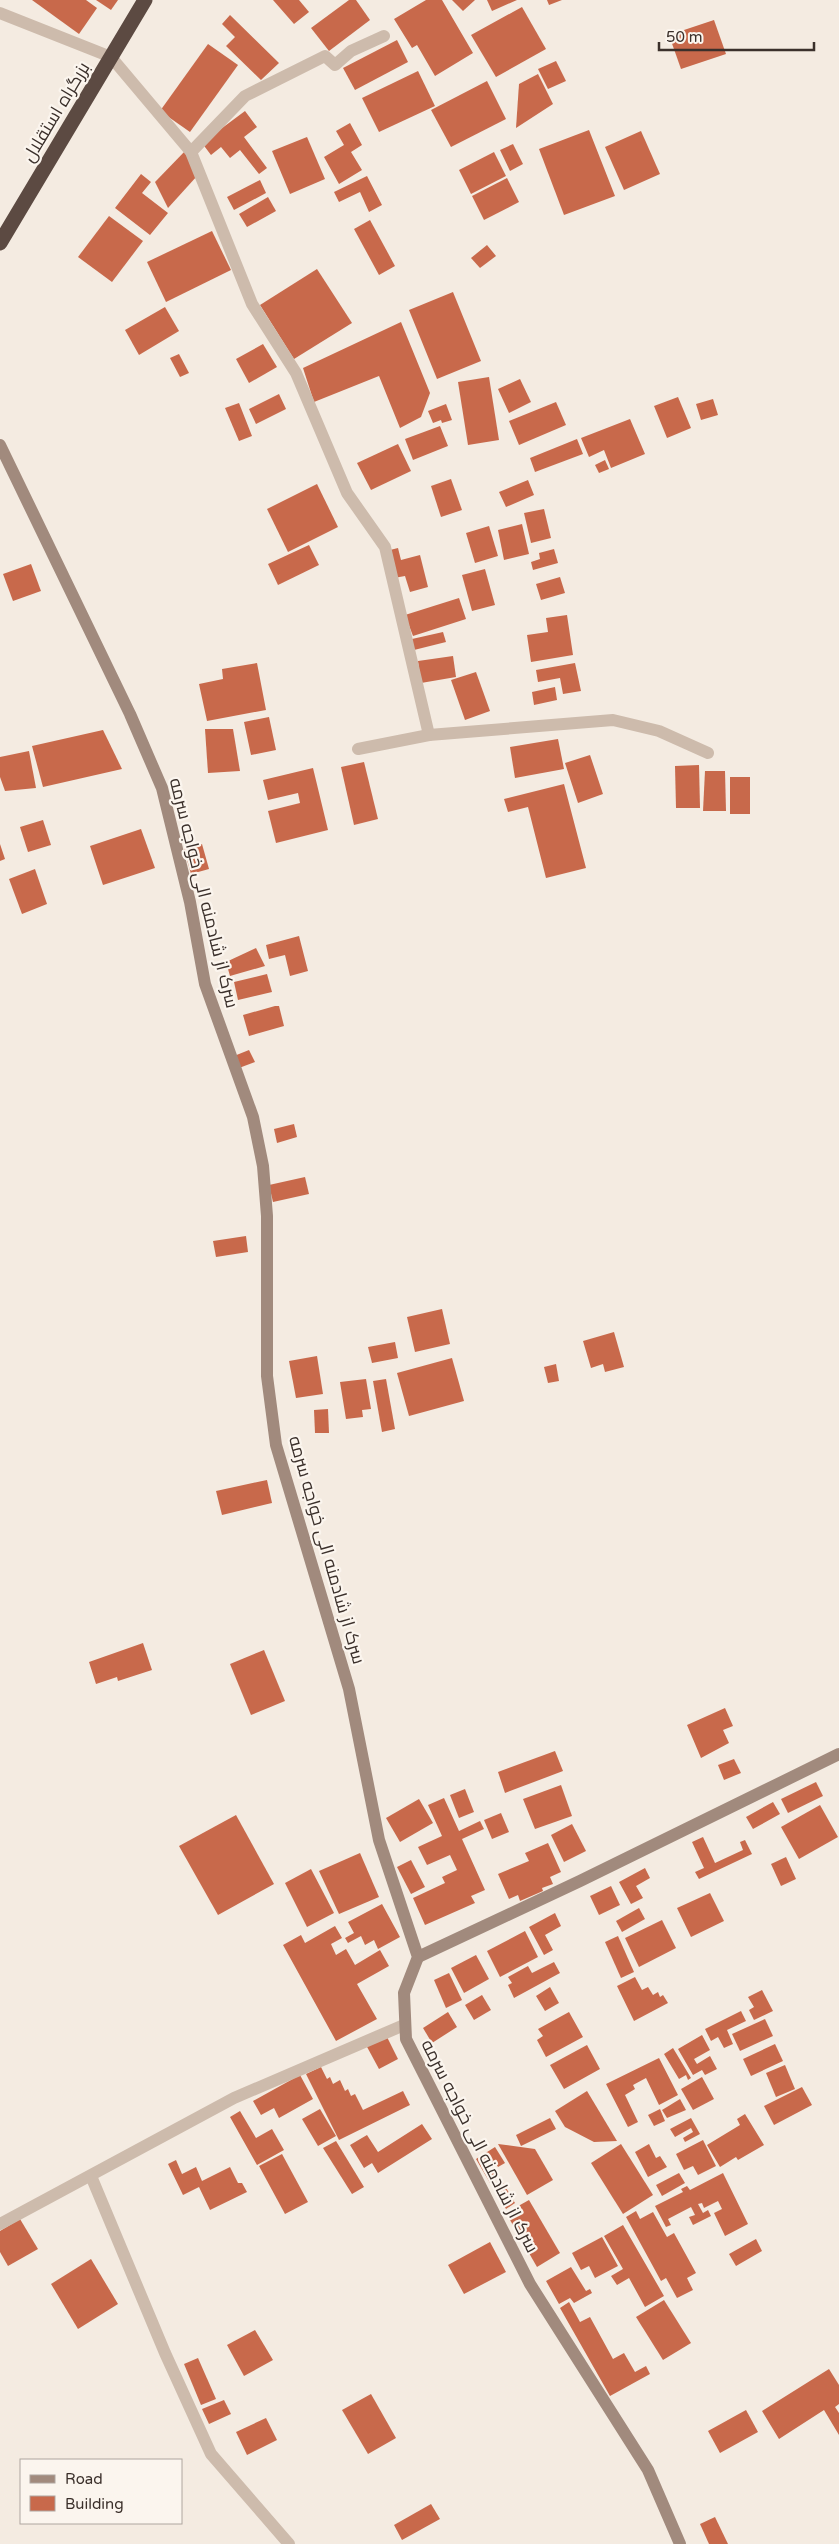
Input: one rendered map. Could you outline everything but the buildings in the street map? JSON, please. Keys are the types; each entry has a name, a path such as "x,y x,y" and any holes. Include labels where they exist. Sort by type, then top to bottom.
{"highway":[{"name":"بزرگراه استقلال","path":"0,243 145,0"}],"street":[{"path":"0,14 111,57 190,152 252,304 296,373 347,493 385,547 429,735"},
{"path":"190,152 245,96 325,56 335,65 351,51 384,36"},
{"name":"سرک از شادمنه الی خواجه سرمه","path":"0,445 130,714 162,788 190,902 205,984 253,1117 263,1166 267,1216 267,1376 276,1445 350,1689 379,1840 418,1957 404,1992 406,2039 530,2284 648,2470 680,2544"},
{"path":"358,749 429,735 613,720 660,732 708,753"},
{"path":"418,1957 580,1881 839,1754"},
{"path":"0,2224 234,2098 404,2024"},
{"path":"91,2176 165,2353 211,2454 289,2544"}]}
